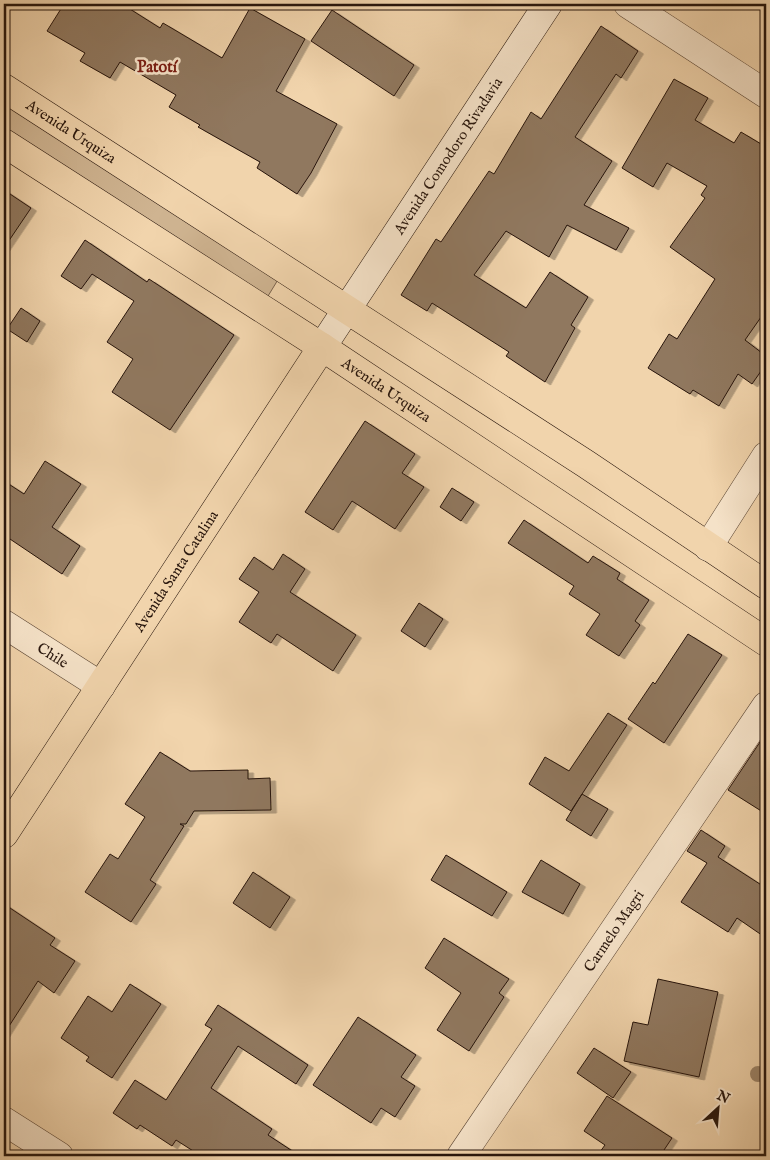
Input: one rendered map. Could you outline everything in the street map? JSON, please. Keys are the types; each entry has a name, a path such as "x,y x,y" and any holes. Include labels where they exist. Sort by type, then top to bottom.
{"main road":[{"name":"Avenida Urquiza","path":"4,88 586,464 766,586"},
{"name":"Avenida Urquiza","path":"4,143 322,347 766,642"},
{"name":"Avenida Santa Catalina","path":"4,834 322,347"}],"street":[{"name":"Avenida Comodoro Rivadavia","path":"348,309 548,4"},
{"path":"628,4 766,94"},
{"name":"Avenida Santa Catalina","path":"322,347 348,309"},
{"path":"708,547 766,456"},
{"name":"Chile","path":"4,624 101,686"},
{"name":"Carmelo Magri","path":"461,1156 766,706"},
{"path":"4,1121 59,1156"}],"shaded area":[{"path":"4,104 279,278 265,301 4,132"}],"building":[{"path":"64,4 122,4 160,28 163,23 222,58 250,8 305,39 276,91 337,124 311,173 297,194 257,168 260,162 198,127 200,125 169,107 176,95 120,62 110,78 80,61 85,53 47,31"},
{"path":"332,10 414,65 394,96 311,41"},
{"path":"601,26 638,51 621,78 616,74 575,137 612,161 584,205 629,228 616,250 567,225 549,257 506,231 474,275 526,308 550,272 588,297 571,325 575,328 545,382 506,356 509,352 432,303 427,311 401,295 436,239 441,242 489,171 494,174 531,112 541,119"},
{"path":"674,79 708,98 695,120 734,143 741,132 766,147 766,310 745,340 766,356 766,364 752,384 738,374 719,406 693,390 690,394 648,368 669,334 677,339 715,279 670,247 705,198 701,195 707,186 667,163 653,187 622,168"},
{"path":"4,190 31,208 4,248"},
{"path":"85,240 147,282 149,279 234,335 170,430 112,392 133,359 107,342 134,301 92,274 81,289 61,276"},
{"path":"21,308 40,321 27,342 7,329"},
{"path":"365,421 415,454 402,473 424,487 395,529 352,501 333,530 305,512"},
{"path":"45,461 81,484 52,527 80,546 62,574 4,535 4,481 24,494"},
{"path":"452,488 474,502 461,521 440,507"},
{"path":"524,520 588,563 593,556 620,573 617,579 649,600 635,621 640,625 619,656 586,635 600,614 569,594 574,586 508,543"},
{"path":"283,554 305,569 290,592 356,635 333,671 277,634 271,643 239,622 259,592 239,579 254,557 273,570"},
{"path":"419,603 443,619 425,647 401,631"},
{"path":"688,634 722,655 664,743 628,719 653,682 655,684"},
{"path":"608,713 627,725 571,811 529,784 545,757 569,771"},
{"path":"766,733 766,814 728,790"},
{"path":"160,752 190,771 248,770 248,779 270,778 271,810 194,811 186,824 180,824 184,826 150,880 156,884 131,922 85,892 110,854 118,859 145,817 125,804"},
{"path":"582,794 608,809 591,836 566,820"},
{"path":"701,830 725,846 718,857 766,888 766,938 737,918 728,932 681,902 707,863 687,851"},
{"path":"446,855 507,892 492,916 431,880"},
{"path":"541,860 580,884 563,914 522,892"},
{"path":"253,872 290,897 270,928 233,903"},
{"path":"4,904 55,938 50,945 75,961 54,993 38,981 4,1034"},
{"path":"444,938 509,979 499,993 504,997 469,1051 437,1030 461,993 425,968"},
{"path":"658,979 718,992 699,1077 624,1061 633,1022 648,1025"},
{"path":"130,984 161,1004 112,1078 86,1061 89,1057 61,1038 88,996 112,1012"},
{"path":"218,1005 308,1065 296,1084 238,1046 211,1088 272,1129 268,1135 300,1156 201,1156 176,1140 172,1146 140,1125 137,1129 113,1113 135,1080 166,1100 212,1029 205,1025"},
{"path":"358,1017 416,1055 401,1077 415,1086 395,1117 381,1108 371,1123 313,1085"},
{"path":"594,1048 631,1072 613,1098 577,1073"},
{"path":"607,1096 672,1138 660,1156 597,1156 605,1145 584,1131"}],"district":[{"name":"Patotí","path":"157,68"}]}
